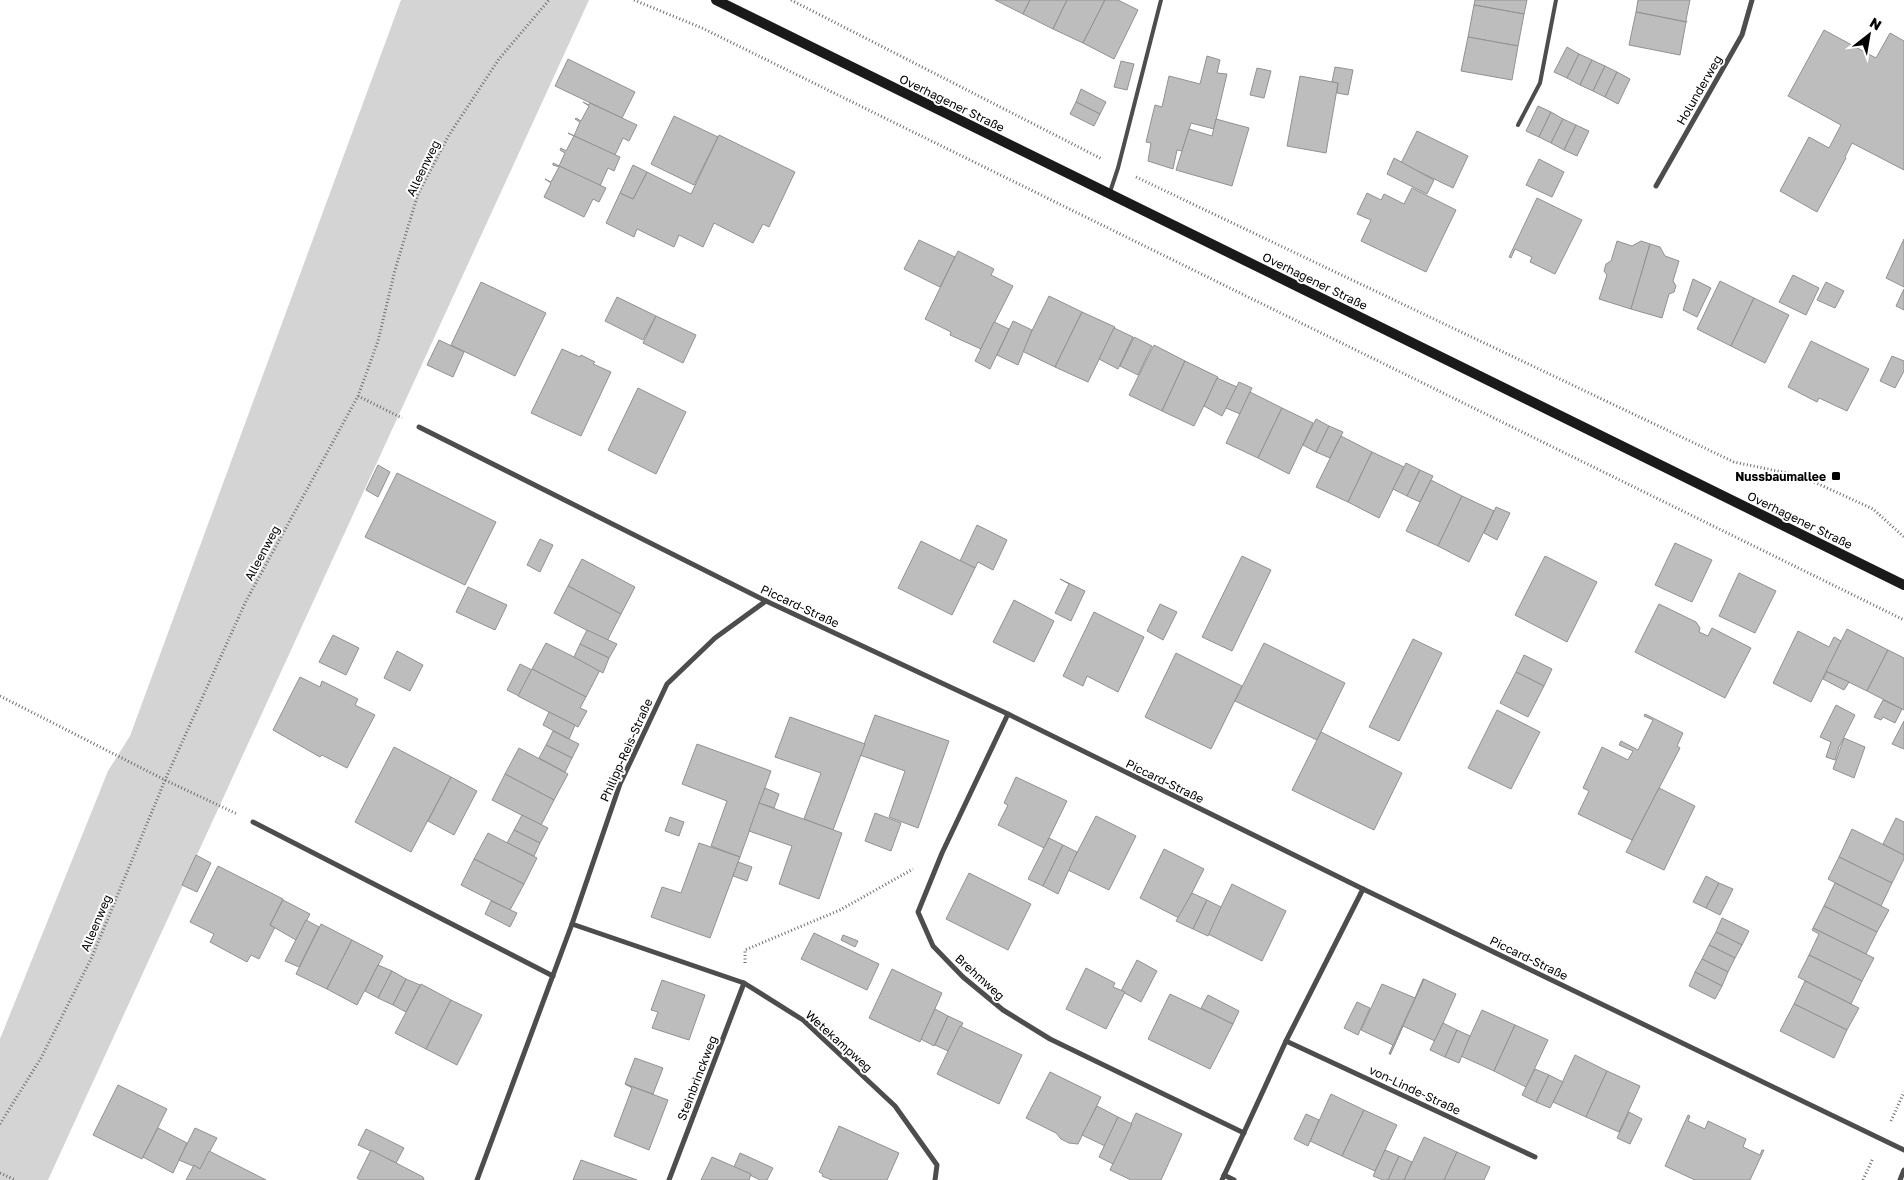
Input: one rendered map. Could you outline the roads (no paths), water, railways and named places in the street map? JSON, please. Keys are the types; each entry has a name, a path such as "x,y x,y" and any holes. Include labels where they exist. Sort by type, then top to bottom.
{"main road":[{"name":"Overhagener Straße","path":"716,0 1904,584"}],"street":[{"name":"Holunderweg","path":"1656,186 1742,35 1752,0"},
{"name":"Piccard-Straße","path":"419,427 766,601 1008,714 1363,889 1904,1150"},
{"name":"Philipp-Reis-Straße","path":"477,1180 572,924 620,784 667,684 714,638 766,601"},
{"name":"Brehmweg","path":"1008,714 942,854 918,912 933,946 963,977 1003,1010 1050,1038 1244,1133"},
{"path":"253,822 553,976"},
{"path":"1234,1180 1223,1178 1286,1041 1363,889"},
{"name":"Wetekampweg","path":"572,924 744,983 803,1020 895,1106 937,1165 935,1180"},
{"name":"Steinbrinckweg","path":"669,1180 744,983"},
{"name":"von-Linde-Straße","path":"1286,1041 1536,1157"},
{"path":"1900,1180 1904,1170"}],"lane":[{"path":"1109,194 1118,168 1161,0"},
{"path":"1518,126 1540,83 1556,0"}],"place":[{"name":"Nussbaumallee","path":"1836,476"}]}
